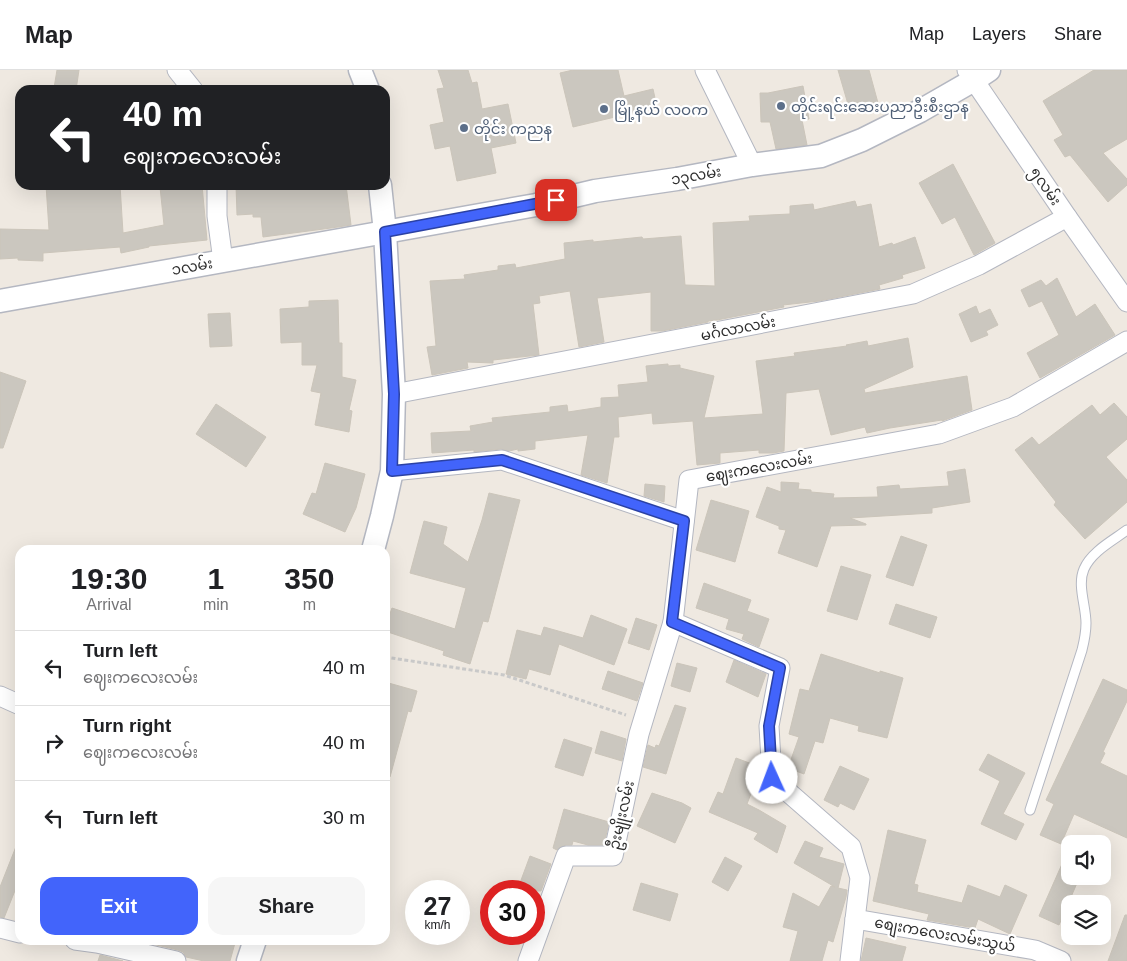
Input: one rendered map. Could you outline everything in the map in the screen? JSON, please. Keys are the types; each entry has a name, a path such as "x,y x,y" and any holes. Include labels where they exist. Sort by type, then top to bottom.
{"street":[{"path":"178,70 188,85"},
{"path":"360,70 366,85"},
{"path":"705,70 752,165"},
{"name":"၁၃လမ်း","path":"385,232 595,191 677,179 752,165 821,156 862,140 920,111 977,73"},
{"name":"၅လမ်း","path":"977,73 1067,217 1127,302"},
{"path":"217,190 217,216 223,261"},
{"path":"374,545 392,471 394,394 385,232 381,190"},
{"name":"မင်္ဂလာလမ်း","path":"394,394 913,294 979,265 1067,217"},
{"name":"၁လမ်း","path":"0,301 385,232"},
{"name":"ဈေးကလေးလမ်း","path":"672,622 689,480 939,434 1013,407 1127,341"},
{"path":"392,471 502,460 684,521"},
{"path":"672,622 780,668 769,726 772,778 851,847 860,878 850,961"},
{"name":"ဦးမျိုးလမ်း","path":"528,961 566,856 613,856 643,721 672,622"},
{"path":"0,696 15,703"},
{"name":"စျေးကလေးလမ်းသွယ်","path":"856,919 1035,950 1061,961"},
{"path":"0,928 15,932"},
{"path":"106,945 176,961"},
{"path":"248,961 253,945"}],"lane":[{"path":"1030,810 1082,650 1086,626 1082,579 1084,568 1104,547 1127,530"}],"path":[{"path":"390,658 504,675 643,721"}],"building":[{"path":"57,70 79,70 77,85 54,85"},
{"path":"438,70 468,70 472,83 477,82 482,109 508,104 516,143 491,148 496,173 457,181 450,146 435,149 430,125 444,122 437,89 444,88"},
{"path":"573,70 618,70 624,96 653,89 657,107 573,127 560,73"},
{"path":"838,70 869,70 878,103 850,111"},
{"path":"1094,70 1127,70 1127,139 1103,153 1127,179 1127,185 1108,202 1070,155 1065,157 1054,140 1063,135 1043,101"},
{"path":"803,86 809,119 802,120 807,145 776,149 770,122 761,122 760,93"},
{"path":"953,164 995,243 974,255 955,217 942,224 919,183"},
{"path":"46,190 120,190 123,233 164,225 160,190 202,190 207,240 149,246 121,253 120,247 43,253 43,261 18,260 18,258 0,259 0,229 49,230"},
{"path":"236,190 347,190 351,225 263,237 261,217 253,217 253,214 237,215"},
{"path":"855,201 857,207 871,204 879,247 892,243 893,245 915,237 925,268 902,275 903,278 879,285 880,289 819,301 783,305 784,307 662,331 651,331 651,292 597,298 604,342 579,347 570,291 539,296 540,303 533,304 539,355 493,360 493,363 467,362 468,368 432,375 427,347 436,346 430,281 465,279 464,275 498,270 498,266 515,264 516,268 565,259 564,243 681,236 685,285 715,286 713,223 750,221 749,216 790,214 790,206 813,204 814,210"},
{"path":"1057,278 1076,317 1095,304 1115,335 1040,378 1027,353 1059,335 1042,301 1029,307 1021,290 1041,280 1046,286"},
{"path":"338,300 339,343 342,343 342,377 356,380 349,410 352,411 349,432 315,425 321,393 311,391 317,365 302,365 302,342 281,343 280,309 309,307 309,301"},
{"path":"976,306 979,314 990,309 998,325 986,331 988,335 971,342 959,314"},
{"path":"230,313 232,346 210,347 208,314"},
{"path":"908,338 913,367 864,389 865,393 967,376 972,410 942,421 867,433 865,427 831,435 819,389 786,393 784,451 759,453 759,450 720,453 720,463 697,465 693,421 653,424 652,413 618,417 619,437 614,437 607,483 581,475 588,435 535,441 535,449 518,451 518,449 509,451 501,449 432,453 431,433 471,431 470,426 493,422 492,418 550,412 550,407 567,405 568,412 601,407 601,398 619,397 618,385 648,382 646,366 680,365 680,368 714,376 704,418 763,414 756,361 795,356 794,353 847,346 867,341 868,346"},
{"path":"0,372 26,381 3,448 0,448"},
{"path":"1114,403 1127,417 1127,439 1106,457 1127,480 1127,502 1085,539 1054,505 1056,502 1015,450 1032,437 1039,445 1092,405 1100,415"},
{"path":"216,404 266,437 246,467 196,434"},
{"path":"325,463 365,474 356,508 345,532 303,514 312,493 316,494"},
{"path":"965,469 970,502 932,508 932,513 850,518 866,525 831,526 817,567 778,553 786,530 779,529 779,526 756,517 767,487 781,492 781,482 799,483 798,489 834,494 833,498 878,497 877,487 899,485 900,489 949,486 947,472"},
{"path":"645,484 665,486 664,502 644,496"},
{"path":"489,493 520,500 488,622 483,621 470,664 443,655 444,651 390,633 390,614 392,608 455,629 466,588 410,573 424,521 447,527 443,544 468,562"},
{"path":"711,500 749,511 735,562 696,550"},
{"path":"901,536 927,545 913,586 886,577"},
{"path":"841,566 871,575 857,620 827,611"},
{"path":"704,583 751,600 747,611 769,619 759,647 742,639 744,634 726,629 729,619 696,608"},
{"path":"896,604 937,617 930,638 889,624"},
{"path":"591,615 627,629 614,665 559,644 550,675 529,669 526,679 506,674 517,630 541,636 544,627 583,638"},
{"path":"636,618 657,625 649,650 628,643"},
{"path":"821,654 880,673 880,671 903,678 887,738 858,731 859,726 830,718 823,743 815,741 804,774 788,768 799,737 789,734 800,689 809,691"},
{"path":"734,660 766,674 758,697 726,682"},
{"path":"677,663 697,668 690,692 671,686"},
{"path":"608,671 643,683 637,701 602,689"},
{"path":"1103,679 1127,690 1127,701 1103,752 1105,753 1100,763 1127,776 1127,838 1074,814 1065,835 1061,835 1061,844 1040,835 1054,804 1046,800"},
{"path":"390,683 417,691 411,712 408,711 390,777"},
{"path":"675,705 686,708 666,774 643,767 648,745 655,748 656,745 659,746"},
{"path":"601,731 626,739 622,761 595,753"},
{"path":"564,739 592,748 583,776 555,767"},
{"path":"988,754 1025,773 1003,814 1024,824 1016,840 981,824 1000,781 979,770"},
{"path":"736,758 760,767 747,804 786,826 777,853 754,839 758,833 709,812 718,792 723,794"},
{"path":"840,766 869,779 854,810 840,803 838,807 824,800"},
{"path":"652,793 691,808 675,843 637,826"},
{"path":"564,809 609,822 604,845 588,845 573,841 572,845 560,847 557,850 553,848"},
{"path":"888,830 926,840 914,884 918,885 917,892 962,903 968,885 1000,897 1005,885 1027,895 1010,934 978,919 975,928 927,920 929,914 873,901"},
{"path":"805,841 823,848 819,857 844,864 838,888 847,890 846,897 833,942 828,940 822,961 790,961 798,931 783,927 793,893 819,907 831,886 835,887 794,863"},
{"path":"15,849 15,890 4,918 0,917 0,887"},
{"path":"530,856 551,864 545,880 521,880"},
{"path":"725,857 742,866 728,891 712,882"},
{"path":"1061,866 1061,885 1076,885 1072,895 1061,895 1061,920 1059,925 1039,916"},
{"path":"641,883 678,894 670,921 633,910"},
{"path":"1125,915 1127,915 1127,961 1108,961"},
{"path":"866,938 906,947 902,961 861,961"},
{"path":"157,945 234,945 230,961 204,961 186,957 183,952"},
{"path":"100,955 123,961 98,961"}],"place":[{"name":"တိုင်းရင်းဆေးပညာဦးစီးဌာန","path":"781,106"},
{"name":"မြို့နယ် လဝက","path":"604,109"},
{"name":"တိုင်း ကညန","path":"464,128"}],"route":[{"path":"556,200 385,232 394,394 392,471 502,460 684,521 672,622 780,668 769,726 772,778"}]}
